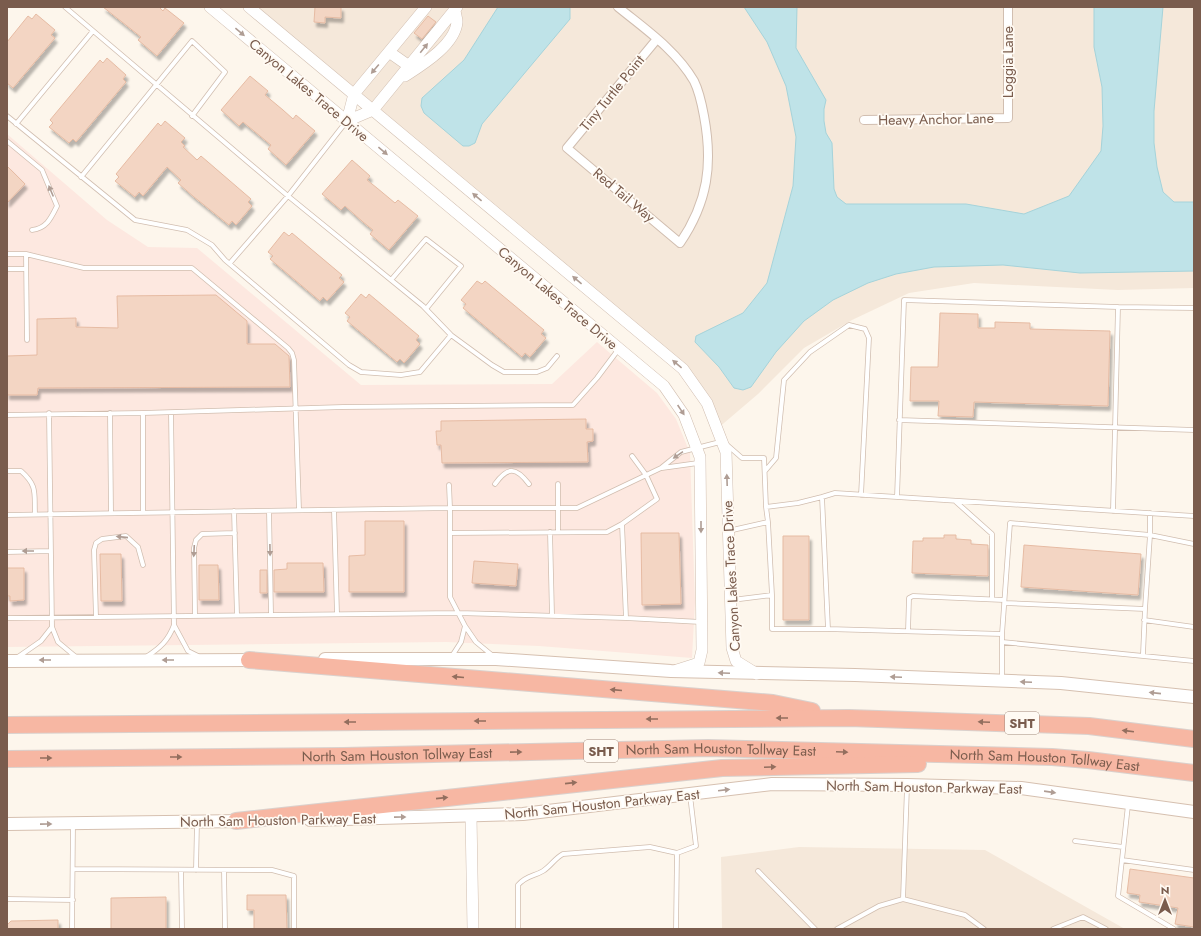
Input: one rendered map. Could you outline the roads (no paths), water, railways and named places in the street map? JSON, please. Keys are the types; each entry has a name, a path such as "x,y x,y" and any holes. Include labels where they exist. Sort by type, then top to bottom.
{"highway":[{"path":"250,660 773,703 849,718"},
{"name":"SHT","path":"7,725 849,718 1089,726 1194,740"},
{"name":"North Sam Houston Tollway East","path":"7,759 350,756 708,748 1052,757 1194,773"},
{"path":"236,821 722,768 818,765 1010,764 1052,757"}],"main road":[{"path":"9,661 496,659 671,672 855,675 1062,683 1194,697"},
{"name":"North Sam Houston Parkway East","path":"7,824 197,822 523,814 772,784 907,784 1021,788 1194,812"}],"street":[{"name":"Canyon Lakes Trace Drive","path":"210,7 664,386 684,415 698,447 700,462 702,650 698,663 671,672"},
{"name":"Canyon Lakes Trace Drive","path":"249,7 683,369 707,403 726,452 732,648 736,661 757,674"},
{"path":"347,121 354,94 426,7"},
{"path":"618,7 657,39"},
{"name":"Loggia Lane","path":"1008,7 1008,118"},
{"path":"347,121 373,110 454,8"},
{"path":"396,82 432,59 444,45 453,32 457,22 454,8"},
{"name":"Tiny Turtle Point","path":"567,148 657,39"},
{"name":"Red Tail Way","path":"567,148 680,243 692,226 704,197 709,170 707,134 702,108 694,82 678,60 657,39"},
{"path":"389,52 409,66"},
{"name":"Heavy Anchor Lane","path":"864,120 1008,118"},
{"path":"471,816 474,929"}],"lane":[{"path":"64,7 192,116 426,309 451,335 504,372 537,372 547,368 557,356"},
{"path":"16,124 93,31"},
{"path":"81,177 192,40 225,72 192,116"},
{"path":"7,116 135,220 187,230 212,245 230,263 349,365 361,372 401,375 420,372 451,335"},
{"path":"230,263 288,196 347,121"},
{"path":"7,141 42,170 57,206 51,219 41,229 32,230"},
{"path":"391,280 426,239 461,266 426,309"},
{"path":"7,254 26,254 84,268 192,268 292,353 299,510"},
{"path":"26,254 27,340"},
{"path":"7,269 26,269"},
{"path":"897,497 904,300 1194,308"},
{"path":"1113,511 1118,307"},
{"path":"764,471 776,458 784,380 810,352 849,325 866,329 869,338 861,495"},
{"path":"7,415 49,413 143,413 573,405 597,378 619,348"},
{"path":"141,660 163,645 174,626 171,412"},
{"path":"49,413 49,514 52,627 58,642 63,648 82,660"},
{"path":"110,413 111,513"},
{"path":"143,413 143,512"},
{"path":"899,420 1194,430"},
{"path":"7,515 450,508 577,508 661,468 681,452 723,441 742,458 764,458 772,595 772,629 828,629 1002,634"},
{"path":"450,533 607,532 622,524 657,499 646,475 632,456"},
{"path":"661,468 700,462"},
{"path":"495,484 505,472 511,470 518,472 529,484"},
{"path":"7,471 21,471 31,480 34,486 34,514"},
{"path":"558,484 558,532"},
{"path":"449,485 450,597 465,626 476,642 496,659"},
{"path":"766,506 798,503 835,493 1194,516"},
{"path":"822,497 828,629"},
{"path":"955,501 992,534 992,599"},
{"path":"334,510 337,614"},
{"path":"234,511 237,615"},
{"path":"269,511 271,614"},
{"path":"1143,654 1150,514"},
{"path":"728,531 768,522"},
{"path":"1002,681 1002,634 1010,523 1150,535 1194,544"},
{"path":"622,524 626,618"},
{"path":"550,532 552,615"},
{"path":"195,615 194,548 196,540 202,534 235,533"},
{"path":"96,616 94,550 96,543 108,538 126,536 138,547 143,565"},
{"path":"7,552 50,551"},
{"path":"730,601 772,595"},
{"path":"908,631 910,596 992,599 1004,602 1145,609"},
{"path":"7,618 458,613 552,615 701,622"},
{"path":"1144,620 1194,627"},
{"path":"174,626 188,651 205,660"},
{"path":"450,659 461,642 465,626"},
{"path":"9,661 33,648 52,627"},
{"path":"1002,642 1143,654 1194,660"},
{"path":"903,899 907,784"},
{"path":"518,929 518,885 524,878 543,871 557,857 563,854 650,847 677,853 696,846 690,794"},
{"path":"1129,802 1118,896 1174,929"},
{"path":"196,870 197,822"},
{"path":"72,929 73,823"},
{"path":"1075,841 1123,848"},
{"path":"676,929 677,853"},
{"path":"1122,860 1194,870"},
{"path":"73,868 272,870 294,876 294,929"},
{"path":"181,870 182,929"},
{"path":"224,870 225,929"},
{"path":"758,871 815,929"},
{"path":"7,899 73,900"},
{"path":"837,929 879,906 903,899 965,915 984,929"},
{"path":"1053,929 1083,917 1106,929"}],"water":[{"path":"498,7 570,7 570,19 482,124 475,143 469,146 463,146 424,113 421,106 422,98 464,60"},
{"path":"744,7 797,7 796,48 826,100 824,121 826,133 832,143 834,189 837,197 846,204 966,204 1024,214 1069,196 1101,151 1103,126 1102,87 1094,47 1094,7 1163,7 1154,111 1154,143 1157,167 1163,192 1174,202 1194,202 1194,271 1080,273 1003,265 934,267 896,274 868,283 833,300 804,321 776,352 751,387 743,390 734,388 719,367 695,342 696,336 743,313 767,283 793,186 796,137 786,86 767,42"}]}
